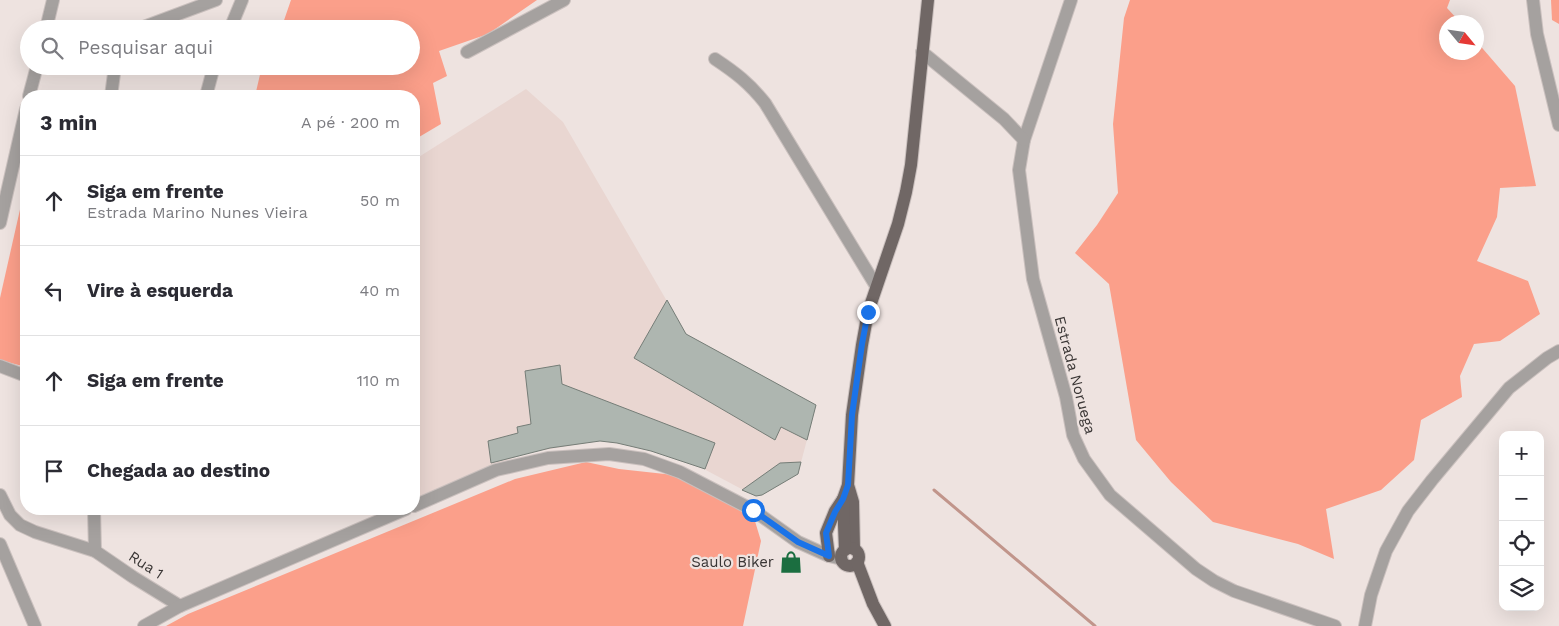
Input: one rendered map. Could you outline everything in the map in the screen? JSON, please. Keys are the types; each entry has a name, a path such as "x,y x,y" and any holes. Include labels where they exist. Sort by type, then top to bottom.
{"main road":[{"path":"885,626 874,604 865,596 846,557 826,533 848,485 852,415 868,312 898,224 906,192 911,165 928,0"},
{"path":"846,557 853,502 848,485"},
{"path":"843,499 846,557"}],"street":[{"path":"48,20 53,0"},
{"path":"162,20 216,0"},
{"path":"234,20 242,0"},
{"path":"467,52 564,0"},
{"name":"Estrada Noruega","path":"1072,0 1024,140 1019,170 1033,279 1066,397 1073,434 1084,459 1110,495 1196,568 1214,581 1234,591 1335,626"},
{"path":"1533,0 1537,34 1559,124"},
{"path":"922,52 1004,119 1024,140"},
{"path":"715,60 752,86 766,103 876,286"},
{"path":"31,90 35,75"},
{"path":"112,90 114,75"},
{"path":"208,90 212,75"},
{"path":"0,223 20,135"},
{"path":"1365,626 1371,595 1386,551 1408,511 1509,388 1547,358 1559,352"},
{"path":"0,366 20,374"},
{"path":"420,503 496,470 548,458 609,454 644,460 680,472 753,510 798,542 846,557"},
{"name":"Rua 1","path":"0,495 10,515 20,525 35,532 95,551 180,606"},
{"path":"94,515 95,551"},
{"path":"144,626 180,606 392,515"},
{"path":"0,544 35,626"}],"shaded area":[{"path":"291,0 537,0 488,34 439,51 447,76 433,83 441,124 420,136 420,90 256,90 260,75 420,75 420,20 284,20"},
{"path":"1130,0 1450,0 1447,8 1454,15 1439,15 1439,60 1484,60 1484,50 1515,86 1536,186 1500,188 1497,217 1477,261 1528,281 1540,314 1500,341 1474,344 1460,376 1462,397 1421,420 1414,460 1381,490 1326,509 1334,559 1298,544 1213,522 1171,482 1136,440 1109,284 1075,253 1097,225 1118,193 1113,124 1124,18"},
{"path":"1551,0 1559,0 1559,24 1552,20"},
{"path":"526,89 563,122 686,334 816,405 798,474 762,495 756,496 702,468 651,451 600,441 531,452 490,466 420,498 420,156"},
{"path":"20,210 20,365 0,360 0,298"},
{"path":"586,462 619,469 674,475 710,491 754,518 761,541 743,626 166,626 188,614 515,479"}],"building":[{"path":"667,300 686,334 816,405 807,440 781,427 775,440 634,358"},
{"path":"560,365 562,384 715,443 705,469 651,451 600,441 550,448 491,463 488,441 518,433 517,427 531,424 525,371"},
{"path":"801,462 798,474 762,495 756,496 742,490 780,463"}],"waterway":[{"path":"934,490 1095,626"}],"place":[{"name":"Saulo Biker","path":"791,562"}],"route":[{"path":"753,510 798,542 829,556 826,533 848,485 852,415 868,312"}]}
